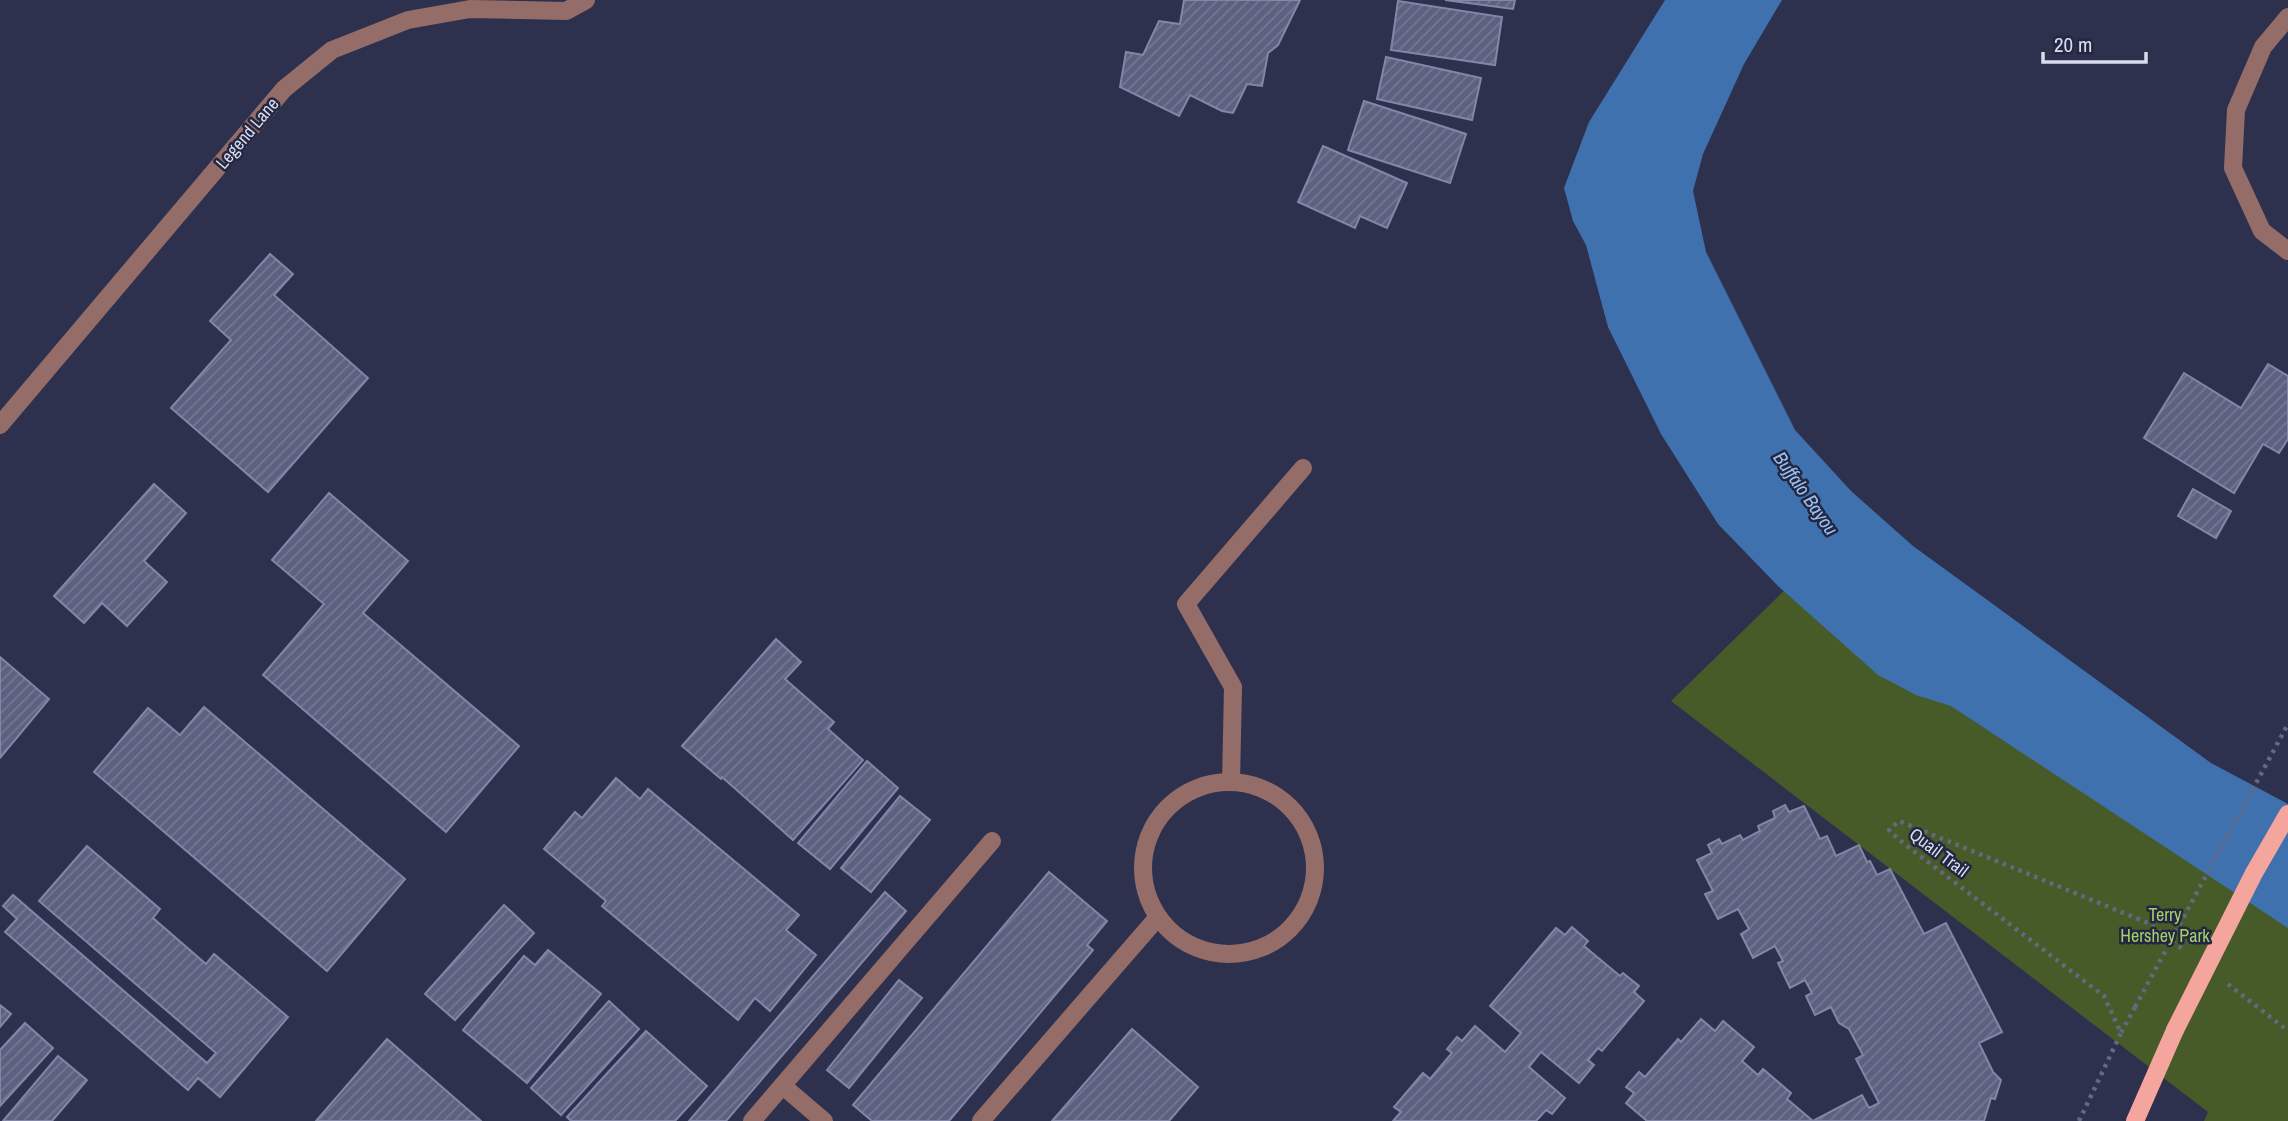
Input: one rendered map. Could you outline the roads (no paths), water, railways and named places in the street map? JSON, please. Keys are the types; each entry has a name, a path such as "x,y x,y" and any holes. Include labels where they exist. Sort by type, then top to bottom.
{"main road":[{"path":"2135,1121 2175,1030 2254,873 2288,814"}],"street":[{"name":"Legend Lane","path":"0,425 284,89 332,50 408,20 470,9 566,11 586,0"},
{"path":"2288,17 2263,47 2236,110 2233,168 2262,231 2288,251"},
{"path":"1231,782 1233,687 1186,604 1303,468"},
{"path":"1231,782 1256,786 1279,797 1297,815 1309,837 1315,861 1314,886 1304,909 1290,929 1270,944 1246,953 1222,954 1197,948 1176,936 1158,917 1146,893 1142,866 1147,839 1160,815 1180,796 1205,785 1231,782"},
{"path":"752,1121 992,841"},
{"path":"981,1121 1158,917"},
{"path":"783,1086 824,1121"}],"water":[{"name":"Buffalo Bayou","path":"1665,0 1782,0 1744,64 1703,154 1693,191 1706,252 1795,430 1851,491 1913,546 2211,763 2288,804 2288,928 1951,706 1916,695 1878,675 1778,586 1718,524 1661,434 1608,327 1586,245 1573,221 1564,188 1589,122"}],"park label":[{"name":"Terry Hershey Park","path":"2165,924"}]}
